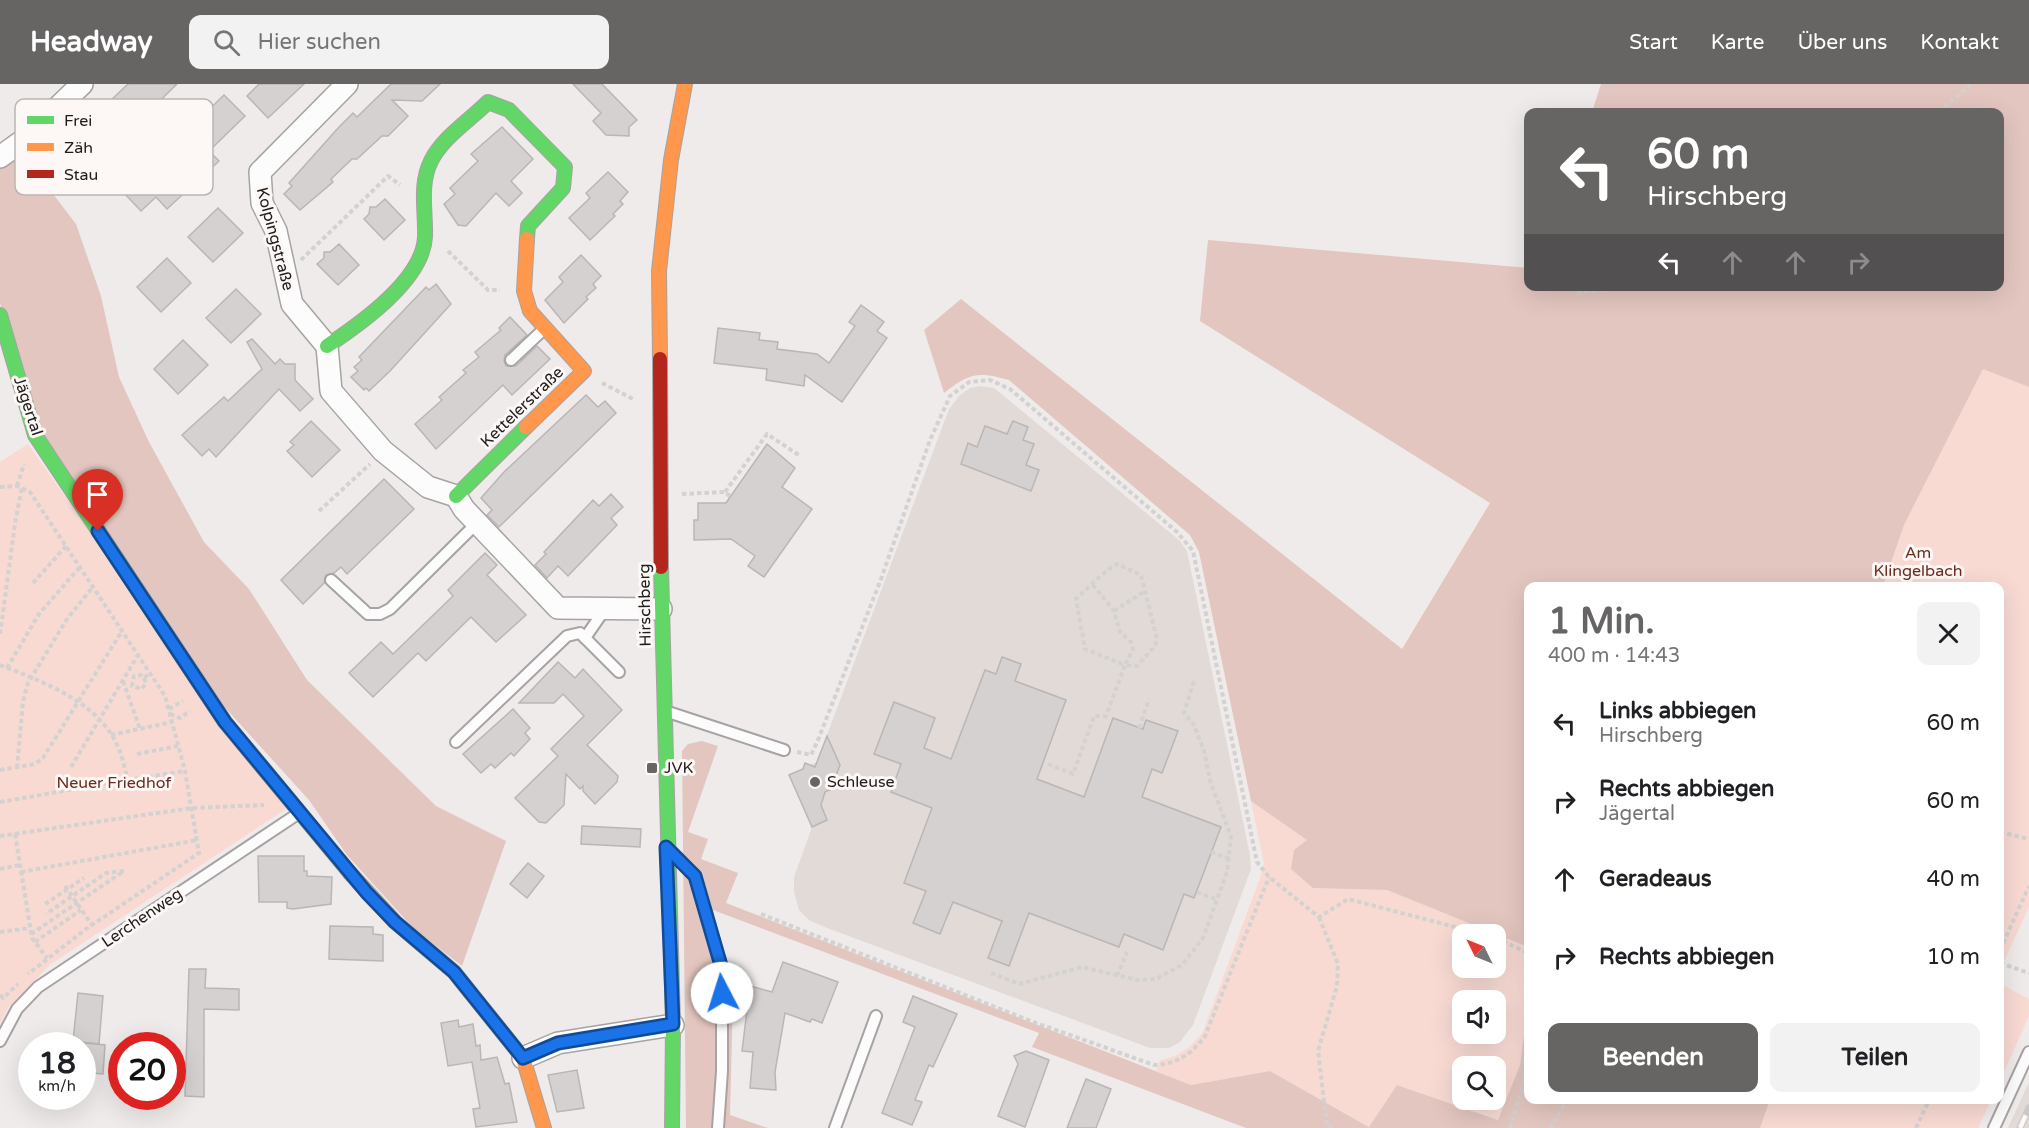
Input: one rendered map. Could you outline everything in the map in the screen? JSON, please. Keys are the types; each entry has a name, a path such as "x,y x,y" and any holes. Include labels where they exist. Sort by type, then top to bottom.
{"street":[{"path":"66,99 82,84"},
{"name":"Kolpingstraße","path":"327,346 292,304 276,231 262,203 260,172 347,84"},
{"name":"Hirschberg","path":"672,1128 673,1024 666,847 665,711 661,609 659,271 671,160 685,84"},
{"name":"Kettelerstraße","path":"424,250 423,204 430,160 488,102 509,110 565,167 563,188 528,226 524,291 530,311 584,371 456,496"},
{"path":"0,157 15,146"},
{"path":"424,250 414,269 353,330 327,346 331,391 383,451 428,487 456,496 477,523 558,608 661,609"},
{"name":"Jägertal","path":"0,315 35,435 225,722 298,807 367,893 395,922 454,972 523,1058"},
{"path":"544,1124 523,1058 558,1043 673,1024"}],"lane":[{"path":"511,360 545,328"},
{"path":"331,580 368,614 380,614 390,609 477,523"},
{"path":"585,638 607,607"},
{"path":"456,742 567,636 580,633 619,672"},
{"path":"665,711 784,750"},
{"name":"Lerchenweg","path":"0,1041 16,1009 38,987 298,807"},
{"path":"666,847 695,876 722,969 722,1071 718,1128"},
{"path":"835,1128 876,1016"},
{"path":"1994,1128 2029,1052"}],"path":[{"path":"1944,108 1971,84"},
{"path":"285,275 388,176 423,204"},
{"path":"424,250 446,248 488,290 524,291"},
{"path":"1577,293 1593,291"},
{"path":"584,371 606,386 660,412"},
{"path":"784,750 811,755 881,579 930,440 950,396 969,382 990,381 1010,389 1178,532 1193,551 1257,862 1269,877 1319,917 1338,964 1337,986 1318,1051 1327,1126 1335,1128"},
{"path":"725,492 767,434 800,456"},
{"path":"319,512 383,451"},
{"path":"0,487 17,486 30,492 165,696 185,771 199,853 47,958 1,999"},
{"path":"0,634 22,488"},
{"path":"661,495 725,492 733,499"},
{"path":"33,583 66,546"},
{"path":"1117,564 1142,575 1157,639 1155,646 1137,666 1125,665 1085,649 1076,599 1092,584 1117,564"},
{"path":"7,668 39,614 80,567"},
{"path":"1048,764 1073,774 1094,716 1106,716 1132,649 1131,642 1120,632 1114,611 1092,584"},
{"path":"17,768 23,701 28,683 67,619 93,587"},
{"path":"1114,611 1145,591"},
{"path":"0,770 35,764 43,758 122,631"},
{"path":"71,767 97,720 138,655"},
{"path":"0,665 33,678 77,702 111,735 119,748 128,780"},
{"path":"144,678 150,672"},
{"path":"122,680 140,729"},
{"path":"991,973 1019,984 1075,968 1138,980 1156,979 1182,965 1203,939 1230,859 1231,836 1211,784 1204,751 1194,725 1184,713 1194,681"},
{"path":"1139,728 1149,699"},
{"path":"184,701 190,708 185,717 169,712 184,701"},
{"path":"111,735 172,722"},
{"path":"137,754 178,746"},
{"path":"0,802 185,771"},
{"path":"0,836 192,808 298,807"},
{"path":"2004,832 2029,839"},
{"path":"15,834 31,934 47,958"},
{"path":"21,872 198,840"},
{"path":"1211,852 1230,859"},
{"path":"0,869 20,866"},
{"path":"31,934 124,871 106,873 46,914"},
{"path":"761,914 1028,1020 1154,1065 1165,1064 1194,1051 1205,1036 1269,877"},
{"path":"45,904 66,888 84,879"},
{"path":"2004,941 2029,886"},
{"path":"66,888 92,926"},
{"path":"1197,892 1218,900"},
{"path":"1319,917 1347,899 1452,926"},
{"path":"35,942 81,910"},
{"path":"0,932 30,928"},
{"path":"1506,942 1524,950"},
{"path":"1117,976 1127,952"},
{"path":"2004,964 2029,973"},
{"path":"1510,1128 1524,1082"},
{"path":"1550,1128 1565,1104"},
{"path":"1916,1128 1927,1104"}],"shaded area":[{"path":"1601,84 2029,84 2029,387 1983,369 1904,525 1884,582 1524,582 1524,945 1506,938 1506,924 1471,924 1387,890 1313,888 1291,869 1294,850 1307,840 1251,801 1199,552 1190,535 1009,380 989,375 974,376 960,381 944,393 924,330 961,299 1402,649 1490,503 1200,321 1208,240 1524,268 1524,291 2004,291 2004,108 1593,108"},
{"path":"15,154 15,195 54,195 76,224 101,296 119,377 149,442 204,542 249,589 307,680 436,806 506,841 462,966 414,929 347,855 309,800 220,702 40,430 0,303 0,164"},
{"path":"980,386 994,388 1179,540 1187,551 1251,869 1193,1025 1180,1042 1169,1048 1150,1048 827,928 809,920 799,910 794,892 794,877 812,827 789,775 803,769 805,763 810,765 817,762 949,409 960,395 970,388"},
{"path":"702,741 718,746 688,832 708,839 701,859 738,873 726,903 1191,1085 1270,1071 1369,1127 1397,1085 1452,1104 1452,1110 1469,1110 1498,1120 1502,1110 1506,1110 1506,1100 1520,1065 1524,1034 1524,1104 1769,1104 1760,1128 1246,1128 1032,1047 1039,1033 713,910 733,994 730,1115 768,1128 686,1128 682,751 688,744"},
{"path":"2029,1082 2029,1128 2008,1128"}],"green space":[{"name":"Am Klingelbach","path":"1983,368 2029,387 2029,907 2004,961 2004,582 1884,582 1904,525"},
{"name":"Neuer Friedhof","path":"28,444 286,809 51,964 8,1008 0,1024 0,462"},
{"path":"1251,801 1308,840 1312,888 1387,890 1471,924 1452,924 1452,978 1506,978 1506,938 1524,945 1524,1034 1520,1065 1506,1100 1506,1056 1452,1056 1452,1104 1397,1085 1370,1127 1270,1071 1191,1085 1156,1071 1160,1060 1174,1056 1194,1043 1203,1032 1264,864"},
{"path":"2004,986 2029,999 2029,1016 2004,1072"},
{"path":"1769,1104 1989,1104 1978,1128 1760,1128"},
{"path":"1469,1110 1502,1110 1498,1120"}],"building":[{"path":"128,84 177,84 162,99 112,99"},
{"path":"259,84 304,84 268,118 247,96"},
{"path":"391,84 440,84 422,101 392,100 408,116 388,136 382,136 357,159 352,159 331,179 333,182 300,210 284,194 292,186 289,183 353,113 357,117"},
{"path":"573,84 602,84 637,120 629,127 629,136 606,135 593,121 601,113"},
{"path":"224,95 245,116 213,147 213,106"},
{"path":"502,127 533,159 511,181 522,193 509,206 496,193 466,226 458,225 444,204 455,194 450,188 478,161 471,154"},
{"path":"213,155 219,161 213,167"},
{"path":"608,172 628,192 620,201 623,204 613,214 615,216 590,240 569,218 590,198 586,193"},
{"path":"126,195 182,195 167,209 156,197 141,211"},
{"path":"385,199 405,220 384,240 364,219 369,214 370,207 376,207"},
{"path":"218,208 243,233 213,262 188,237"},
{"path":"339,244 359,265 338,285 317,264 324,258 324,252 330,252"},
{"path":"581,255 601,276 593,284 596,288 586,297 588,299 564,323 545,300 563,282 559,277"},
{"path":"167,258 191,283 161,312 137,287"},
{"path":"436,284 451,304 390,371 369,391 366,388 364,390 351,377 358,371 354,367 362,360 359,357 426,287 429,290"},
{"path":"236,289 261,314 231,343 206,318"},
{"path":"861,305 884,322 877,331 887,338 842,402 805,375 804,386 766,380 767,369 714,363 718,328 760,333 759,340 778,342 777,349 817,354 829,363 855,326 849,322"},
{"path":"510,317 527,335 505,355 506,366 516,366 537,346 550,359 512,395 503,385 436,449 415,424 442,400 439,397 466,373 463,370 479,357 475,352 501,330 499,328"},
{"path":"252,339 275,364 280,359 285,364 295,364 295,380 313,399 300,411 279,389 216,457 209,449 202,456 182,435 224,397 228,401 262,369 247,342"},
{"path":"183,340 208,365 178,394 154,369"},
{"path":"586,395 598,407 605,401 616,413 499,527 487,515 492,510 481,498 504,472"},
{"path":"311,421 340,450 312,477 287,451 294,445 290,442"},
{"path":"1013,421 1028,427 1023,440 1034,444 1026,465 1039,470 1031,491 961,464 968,443 977,447 985,426 1007,434"},
{"path":"767,444 795,468 782,487 812,509 764,577 748,566 755,556 731,539 694,540 694,520 698,520 698,503 726,503"},
{"path":"384,479 414,509 347,574 341,567 334,573 326,575 324,583 303,604 281,580"},
{"path":"611,494 623,507 611,518 617,525 568,576 558,566 547,578 535,565 546,554 544,552 593,500 599,506"},
{"path":"485,553 497,565 487,575 526,615 496,642 471,617 426,661 418,653 373,697 349,673 381,642 393,654 453,596 448,590"},
{"path":"1002,657 1021,664 1015,681 1066,700 1037,779 1084,797 1113,718 1143,729 1146,720 1178,731 1162,773 1152,769 1142,797 1221,827 1194,898 1184,894 1163,950 1124,934 1119,947 1029,913 1009,966 988,958 1002,921 953,902 940,934 913,923 926,891 904,883 932,808 891,792 901,764 874,754 894,702 935,718 924,748 951,759 985,670 996,674"},
{"path":"558,662 575,678 583,669 622,710 587,745 618,776 617,782 595,804 583,791 583,786 580,789 566,774 564,805 546,823 539,822 515,798 558,756 551,749 584,716 563,694 554,703 519,703"},
{"path":"513,709 530,728 525,733 530,739 514,756 511,753 495,768 491,764 481,773 463,754"},
{"name":"Schleuse","path":"827,736 840,765 836,776 840,785 825,792 821,805 827,820 812,827 789,775 803,769 805,763 815,767"},
{"path":"582,826 641,829 640,847 581,844"},
{"path":"258,856 304,856 304,871 307,871 307,876 332,877 331,904 293,909 287,908 287,902 259,902"},
{"path":"528,863 544,876 527,898 510,884"},
{"path":"330,926 373,927 373,934 383,935 383,961 329,959"},
{"path":"783,962 838,982 822,1023 812,1019 810,1022 785,1013 775,1072 776,1090 750,1088 753,1052 742,1051 750,986 772,992"},
{"path":"189,969 206,969 205,988 239,989 239,1010 204,1009 204,1097 186,1096"},
{"path":"78,993 103,996 99,1044 96,1044 96,1032 74,1032"},
{"path":"913,996 957,1014 933,1067 929,1065 915,1100 922,1102 912,1125 882,1113 915,1027 903,1022"},
{"path":"458,1020 459,1027 473,1024 476,1046 480,1045 481,1060 497,1057 505,1084 509,1083 517,1122 476,1127 473,1109 480,1108 472,1062 448,1066 441,1023"},
{"path":"96,1044 105,1045 103,1074 96,1073"},
{"path":"1026,1051 1049,1060 1025,1127 998,1116 1018,1064 1014,1056"},
{"path":"577,1070 584,1108 557,1112 548,1075"},
{"path":"1086,1079 1111,1089 1096,1128 1067,1128"}],"railway":[{"path":"2020,1128 2029,1108"}],"traffic: fast":[{"path":"327,346 356,326 388,299 413,269 422,253 425,237 424,189 431,161 449,137 488,102 509,110 565,167 563,188 528,226 527,239"},
{"path":"0,315 35,435 225,722 350,873"},
{"path":"456,496 526,427"},
{"path":"661,567 673,1025 672,1128"}],"traffic: slow":[{"path":"660,359 659,271 671,160 685,84"},
{"path":"526,427 584,371 530,311 524,291 527,239"},
{"path":"350,873 395,922 454,972 523,1058 544,1128"}],"traffic: jam":[{"path":"660,359 661,567"}],"place":[{"name":"JVK","path":"652,768"},
{"name":"Schleuse","path":"815,782"}],"route":[{"path":"98,531 225,722 302,811 367,893 395,922 454,972 523,1058 558,1043 673,1024 666,847 695,876 722,969 722,993"}]}
